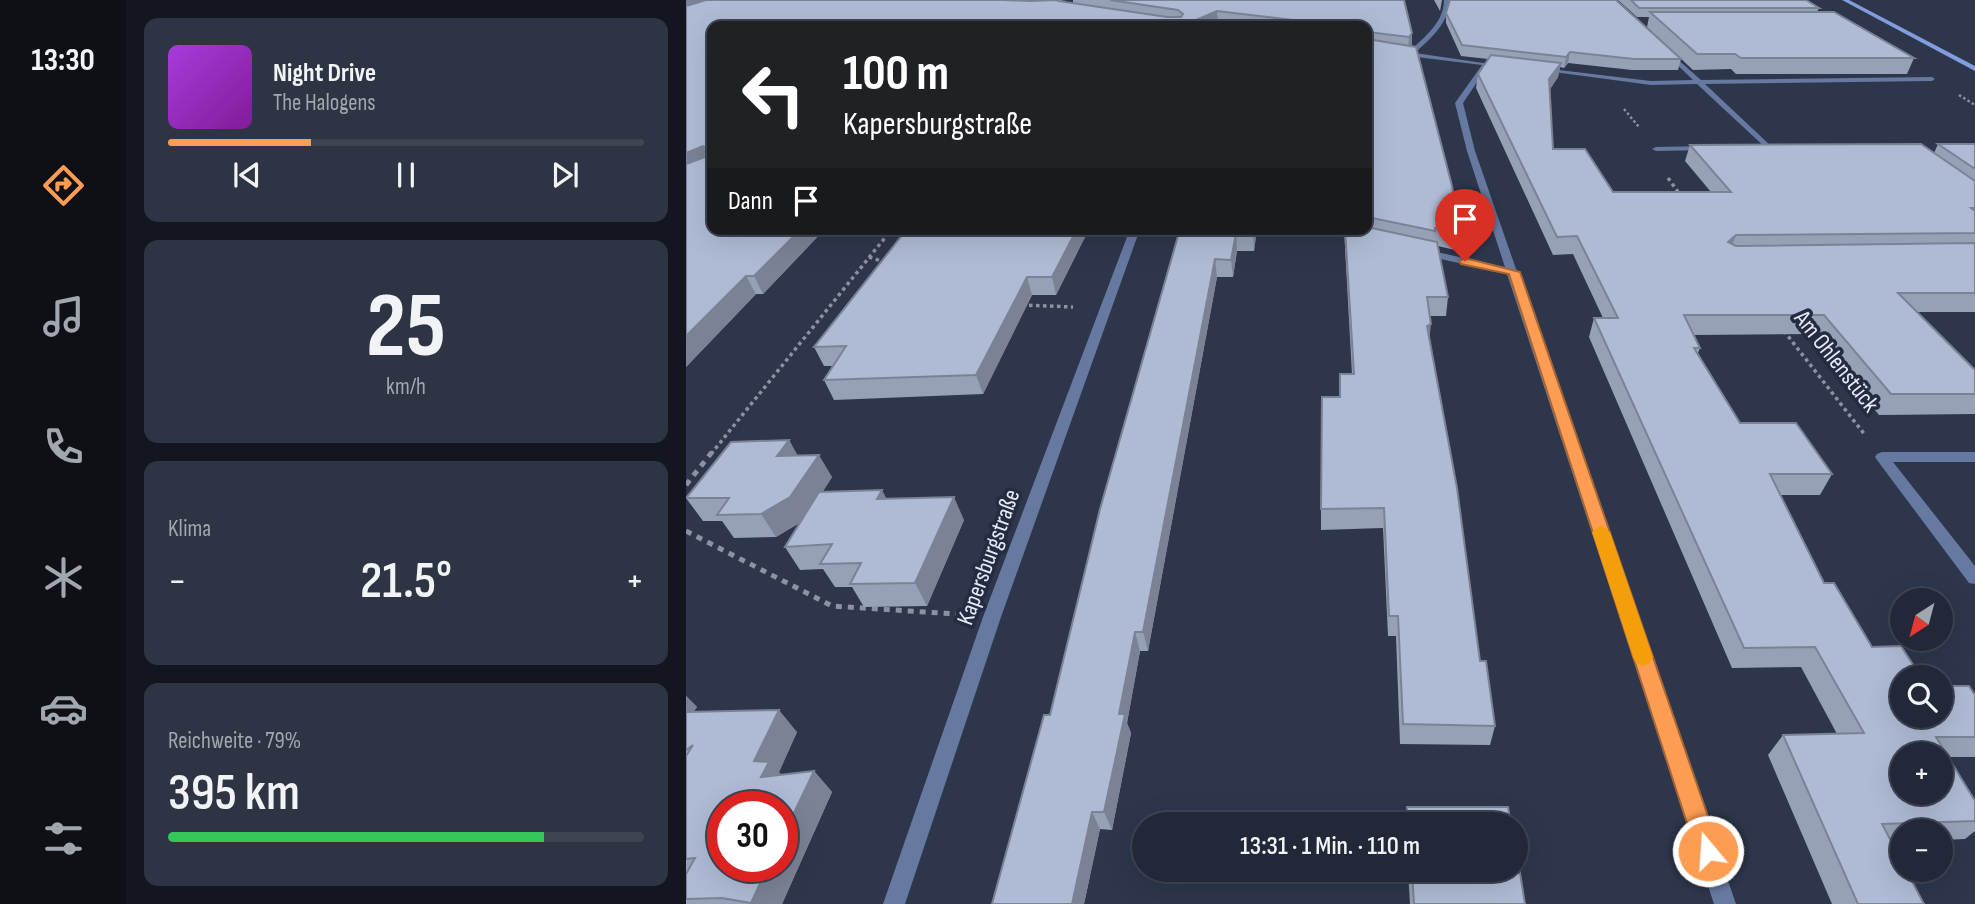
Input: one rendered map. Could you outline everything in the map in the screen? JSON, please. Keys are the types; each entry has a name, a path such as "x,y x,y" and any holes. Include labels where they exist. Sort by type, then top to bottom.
{"main road":[{"path":"1845,0 1975,69"}],"street":[{"path":"1411,54 1441,22 1449,9 1447,0"},
{"path":"1663,49 1768,148"},
{"path":"1372,50 1493,64 1459,103 1471,151 1726,904"},
{"path":"1537,69 1651,83 1932,79"},
{"path":"1656,149 1718,148"},
{"path":"1756,148 1782,148"},
{"name":"Kapersburgstraße","path":"894,904 992,617 1133,235"},
{"path":"1344,235 1370,241"},
{"path":"1409,249 1514,272"},
{"path":"1882,457 1975,457"},
{"path":"1882,457 1975,578"}],"path":[{"path":"1601,77 1656,149 1650,155 1682,197"},
{"path":"686,485 887,235"},
{"path":"869,257 894,265"},
{"path":"1017,304 1105,309"},
{"name":"Am Ohlenstück","path":"1780,325 1882,457"},
{"path":"686,531 832,606 992,617"}],"building":[{"path":"706,0 1058,0 1181,17 1183,14 1178,10 1110,0 1404,0 1412,33 1409,37 1372,32 1372,21 1301,21 1217,11 1194,21 707,21 707,148 703,146 686,153 686,6"},
{"path":"1450,0 1616,0 1681,59 1634,59 1570,52 1566,57 1462,45 1446,13"},
{"path":"1631,0 1806,0 1819,8 1639,8"},
{"path":"1650,12 1834,12 1914,58 1741,58 1735,54 1697,54"},
{"path":"1372,40 1416,47 1452,186 1461,233 1435,228 1435,231 1372,218"},
{"path":"1491,55 1561,63 1549,79 1553,149 1585,149 1613,192 1731,192 1690,145 1921,144 1975,181 1975,208 1971,208 1975,211 1975,233 1736,235 1728,242 1736,246 1975,243 1975,293 1898,293 1975,370 1975,394 1891,394 1824,315 1684,315 1700,348 1694,348 1740,423 1796,423 1832,474 1770,474 1824,583 1834,583 1872,647 1890,646 1890,651 1904,651 1913,665 1890,665 1890,728 1953,728 1953,686 1969,686 1975,695 1975,737 1936,737 1939,742 1890,742 1890,805 1953,805 1953,765 1975,801 1975,821 1890,819 1890,824 1882,824 1890,839 1890,882 1912,882 1924,904 1858,904 1783,735 1864,733 1815,647 1744,648 1594,318 1618,318 1577,236 1557,237 1478,74"},
{"path":"1938,144 1975,144 1975,169"},
{"path":"707,148 707,235 795,235 754,276 746,276 686,336 686,164 705,157"},
{"path":"1372,228 1437,242 1448,297 1427,297 1431,324 1427,326 1457,488 1480,661 1486,661 1495,726 1403,724 1398,616 1389,616 1384,508 1321,509 1322,397 1340,397 1340,374 1354,374 1345,235 1372,235"},
{"path":"902,235 1074,235 1052,277 1027,277 976,375 824,380 846,346 814,347"},
{"path":"1178,235 1236,235 1231,260 1215,259 1143,632 1135,632 1119,714 1125,714 1104,812 1092,812 1072,904 992,904 1044,715 1050,715 1100,509"},
{"path":"789,440 777,456 819,455 790,497 761,514 717,515 729,498 686,498 731,442"},
{"path":"882,490 877,499 954,497 915,583 850,584 861,563 820,564 832,544 785,547 819,492"},
{"path":"779,710 754,761 769,762 761,777 814,771 798,804 798,791 707,791 707,882 761,882 751,903 722,898 686,899 686,874 695,858 686,859 686,756 693,745 686,750 686,712"},
{"path":"1407,807 1508,807 1509,812 1407,812"},
{"path":"1413,882 1521,882 1525,904 1414,904"}],"slow traffic":[{"path":"1601,532 1643,657"}],"route":[{"path":"1465,261 1514,272 1708,851"}]}
